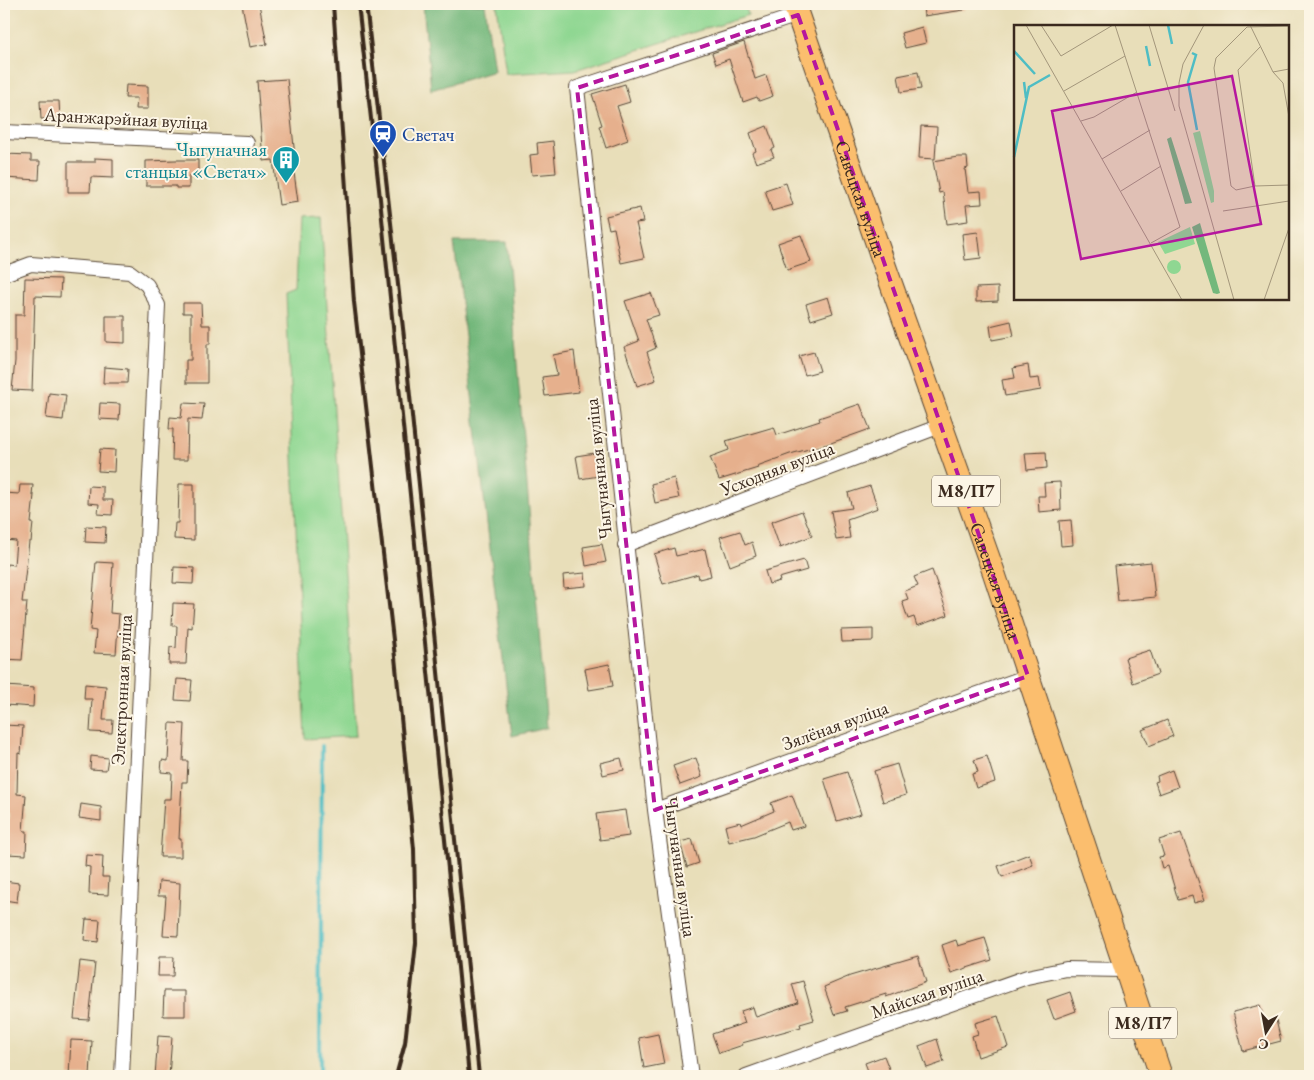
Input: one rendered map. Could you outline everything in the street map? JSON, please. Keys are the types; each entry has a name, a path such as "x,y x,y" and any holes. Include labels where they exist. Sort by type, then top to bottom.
{"main road":[{"name":"Савецкая вуліца","path":"796,10 882,261 943,425 1161,1076"}],"street":[{"name":"Чыгуначная вуліца","path":"691,1076 655,810 577,88 796,10"},
{"name":"Аранжарэйная вуліца","path":"4,132 247,143"},
{"name":"Электронная вуліца","path":"4,274 31,264 130,272 147,285 158,305 122,1076"},
{"name":"Усходняя вуліца","path":"625,545 943,425"},
{"name":"Зялёная вуліца","path":"655,810 1028,676"},
{"name":"Майская вуліца","path":"746,1076 1027,977 1066,969 1124,970"}],"highlighted area":[{"path":"798,15 1028,676 655,810 577,88"}],"green space":[{"path":"423,4 485,4 494,71 431,90"},
{"path":"497,4 745,4 748,15 575,70 506,74"},
{"path":"321,218 356,736 305,739 286,294 296,290 299,219"},
{"path":"454,242 507,242 547,728 512,736"}],"building":[{"path":"242,4 259,4 267,44 250,47"},
{"path":"923,4 963,4 964,10 924,16"},
{"path":"922,27 926,43 905,48 901,33"},
{"path":"744,42 755,79 766,75 773,96 759,101 757,97 743,102 729,59 716,64 712,53"},
{"path":"918,72 921,89 901,92 898,76"},
{"path":"287,79 295,157 292,158 298,202 279,205 273,160 263,161 257,81"},
{"path":"625,84 630,102 617,106 628,140 606,148 599,126 602,125 592,94"},
{"path":"126,85 148,86 148,109 136,109 137,98 125,98"},
{"path":"40,101 59,101 60,119 41,119"},
{"path":"767,126 775,148 771,150 774,157 756,163 752,153 756,151 750,133"},
{"path":"921,126 937,127 935,159 919,158"},
{"path":"553,141 556,173 532,175 530,155 538,154 537,143"},
{"path":"4,154 31,155 31,161 40,161 39,180 4,178"},
{"path":"967,157 968,168 965,169 968,192 981,191 982,204 966,205 968,221 947,224 943,192 939,193 933,161"},
{"path":"95,158 113,159 113,178 91,177 90,192 68,192 68,162 95,162"},
{"path":"198,160 198,176 189,176 189,188 146,186 146,161"},
{"path":"786,183 793,205 772,211 765,190"},
{"path":"640,208 643,222 636,223 644,258 621,263 614,228 609,229 606,216"},
{"path":"978,232 981,258 965,260 962,234"},
{"path":"801,235 811,262 787,270 778,243"},
{"path":"25,278 61,279 60,297 35,296 32,391 12,390 15,361 15,315 24,315"},
{"path":"998,287 998,301 976,302 976,288"},
{"path":"651,293 659,315 646,319 656,348 647,352 656,380 637,386 624,347 639,341 625,301"},
{"path":"828,297 833,313 811,320 806,304"},
{"path":"183,303 201,303 202,325 210,325 210,344 207,344 207,383 186,383 186,360 191,360 191,313 183,313"},
{"path":"106,316 125,316 125,343 106,342"},
{"path":"1011,321 1014,336 992,340 990,326"},
{"path":"574,351 579,392 545,396 542,377 557,375 553,355"},
{"path":"814,352 820,371 805,375 799,356"},
{"path":"1028,365 1030,379 1039,378 1041,390 1005,396 1002,380 1015,378 1013,368"},
{"path":"104,367 128,369 127,383 103,383"},
{"path":"49,393 66,395 63,420 46,418"},
{"path":"100,403 120,404 119,420 99,419"},
{"path":"183,403 204,404 202,420 188,419 187,460 172,460 173,429 169,429 170,417 181,418"},
{"path":"860,404 870,429 828,444 790,454 757,466 758,468 719,480 710,457 729,450 726,441 774,427 777,435 820,421 819,418"},
{"path":"100,449 115,450 114,472 98,471"},
{"path":"1046,452 1047,468 1027,470 1025,453"},
{"path":"595,453 599,476 580,479 576,456"},
{"path":"674,478 679,498 655,503 651,484"},
{"path":"1060,482 1061,510 1039,512 1038,496 1045,496 1044,483"},
{"path":"179,484 194,484 194,540 174,539 175,523 178,523"},
{"path":"20,485 33,485 32,495 34,495 31,542 29,542 22,602 27,602 22,660 4,659 4,592 7,564 14,565 16,541 4,540 4,493 19,494"},
{"path":"89,486 103,487 103,500 113,500 112,515 98,514 99,504 88,503"},
{"path":"870,486 878,508 847,519 850,538 836,540 831,511 852,508 848,493"},
{"path":"802,511 812,536 780,548 771,522"},
{"path":"1071,520 1073,545 1061,546 1059,521"},
{"path":"86,526 106,527 105,543 85,542"},
{"path":"740,531 745,545 752,542 756,556 730,566 720,537"},
{"path":"602,544 606,562 586,566 583,547"},
{"path":"674,548 676,556 705,549 711,576 699,579 698,574 663,584 654,554"},
{"path":"804,560 807,570 779,578 780,581 769,584 765,571"},
{"path":"96,562 113,563 110,613 119,614 116,654 94,653 96,631 90,630"},
{"path":"1151,562 1155,597 1118,601 1114,566"},
{"path":"174,567 194,568 193,584 173,583"},
{"path":"932,570 948,615 917,626 914,617 908,619 902,601 908,599 905,591 918,586 914,577"},
{"path":"585,573 586,586 564,588 563,575"},
{"path":"173,603 194,604 192,628 188,627 186,664 169,664 170,647 176,648 177,626 172,626"},
{"path":"873,629 873,641 842,642 841,630"},
{"path":"1150,650 1158,674 1133,683 1125,658"},
{"path":"609,664 613,686 589,690 585,669"},
{"path":"177,679 192,680 190,701 175,700"},
{"path":"85,684 106,686 103,720 113,720 112,733 90,732 92,699 84,699"},
{"path":"6,686 34,688 33,707 5,705"},
{"path":"1167,720 1173,736 1149,746 1142,730"},
{"path":"170,723 185,724 183,761 188,761 187,782 182,782 179,839 181,839 181,857 160,857 164,799 171,799 172,773 161,772 162,760 168,761"},
{"path":"4,725 23,726 21,754 18,753 17,794 26,795 23,831 27,831 26,855 7,854 9,813 4,813"},
{"path":"91,756 108,758 106,770 90,769"},
{"path":"987,756 995,782 976,788 972,774 978,772 974,760"},
{"path":"621,758 624,770 603,775 600,763"},
{"path":"696,758 702,777 680,785 673,766"},
{"path":"897,764 906,795 883,802 874,771"},
{"path":"1172,770 1178,787 1159,794 1155,782 1158,781 1157,776"},
{"path":"847,772 861,814 837,821 824,779"},
{"path":"792,795 804,826 791,830 788,822 754,836 729,842 725,826 740,822 741,825 774,811 771,803"},
{"path":"81,804 101,807 101,821 79,818"},
{"path":"625,810 629,836 600,840 596,814"},
{"path":"1181,833 1205,900 1194,903 1192,896 1178,900 1168,866 1162,868 1159,857 1164,856 1159,840"},
{"path":"692,839 699,863 687,867 680,842"},
{"path":"1029,854 1033,865 1002,877 998,866"},
{"path":"86,855 103,856 102,877 109,877 108,895 89,894 90,867 85,866"},
{"path":"4,881 19,883 17,902 4,900"},
{"path":"159,881 180,883 178,936 163,935 166,896 158,896"},
{"path":"86,919 100,920 98,942 84,940"},
{"path":"985,938 992,960 951,973 942,945 956,940 958,946"},
{"path":"918,956 926,982 886,997 886,994 845,1007 847,1011 834,1015 824,987 850,976"},
{"path":"159,957 174,957 173,976 158,976"},
{"path":"80,961 95,963 89,1020 74,1019"},
{"path":"803,981 814,1020 800,1024 801,1027 742,1043 743,1045 719,1053 712,1034 745,1023 741,1011 753,1007 756,1017 798,1003 792,984"},
{"path":"164,991 185,991 185,1016 163,1016"},
{"path":"1070,992 1076,1011 1054,1019 1047,1000"},
{"path":"1260,1005 1265,1023 1276,1020 1281,1041 1243,1051 1233,1012"},
{"path":"998,1016 1008,1047 978,1057 972,1036 978,1034 975,1023"},
{"path":"658,1034 664,1064 644,1068 639,1038"},
{"path":"158,1036 172,1037 169,1076 155,1076"},
{"path":"937,1039 944,1062 927,1068 919,1046"},
{"path":"71,1040 92,1041 90,1076 69,1076"},
{"path":"884,1056 892,1076 870,1076 865,1063"}],"waterway":[{"path":"320,1076 322,746"}],"railway":[{"path":"333,4 354,302 395,657 414,849 416,943 405,1043 396,1076"},
{"path":"358,4 379,189 469,1076"},
{"path":"366,4 404,337 479,1076"}],"place":[{"name":"Светач","path":"383,158"},
{"name":"Чыгуначная станцыя «Светач»","path":"286,184"}]}
